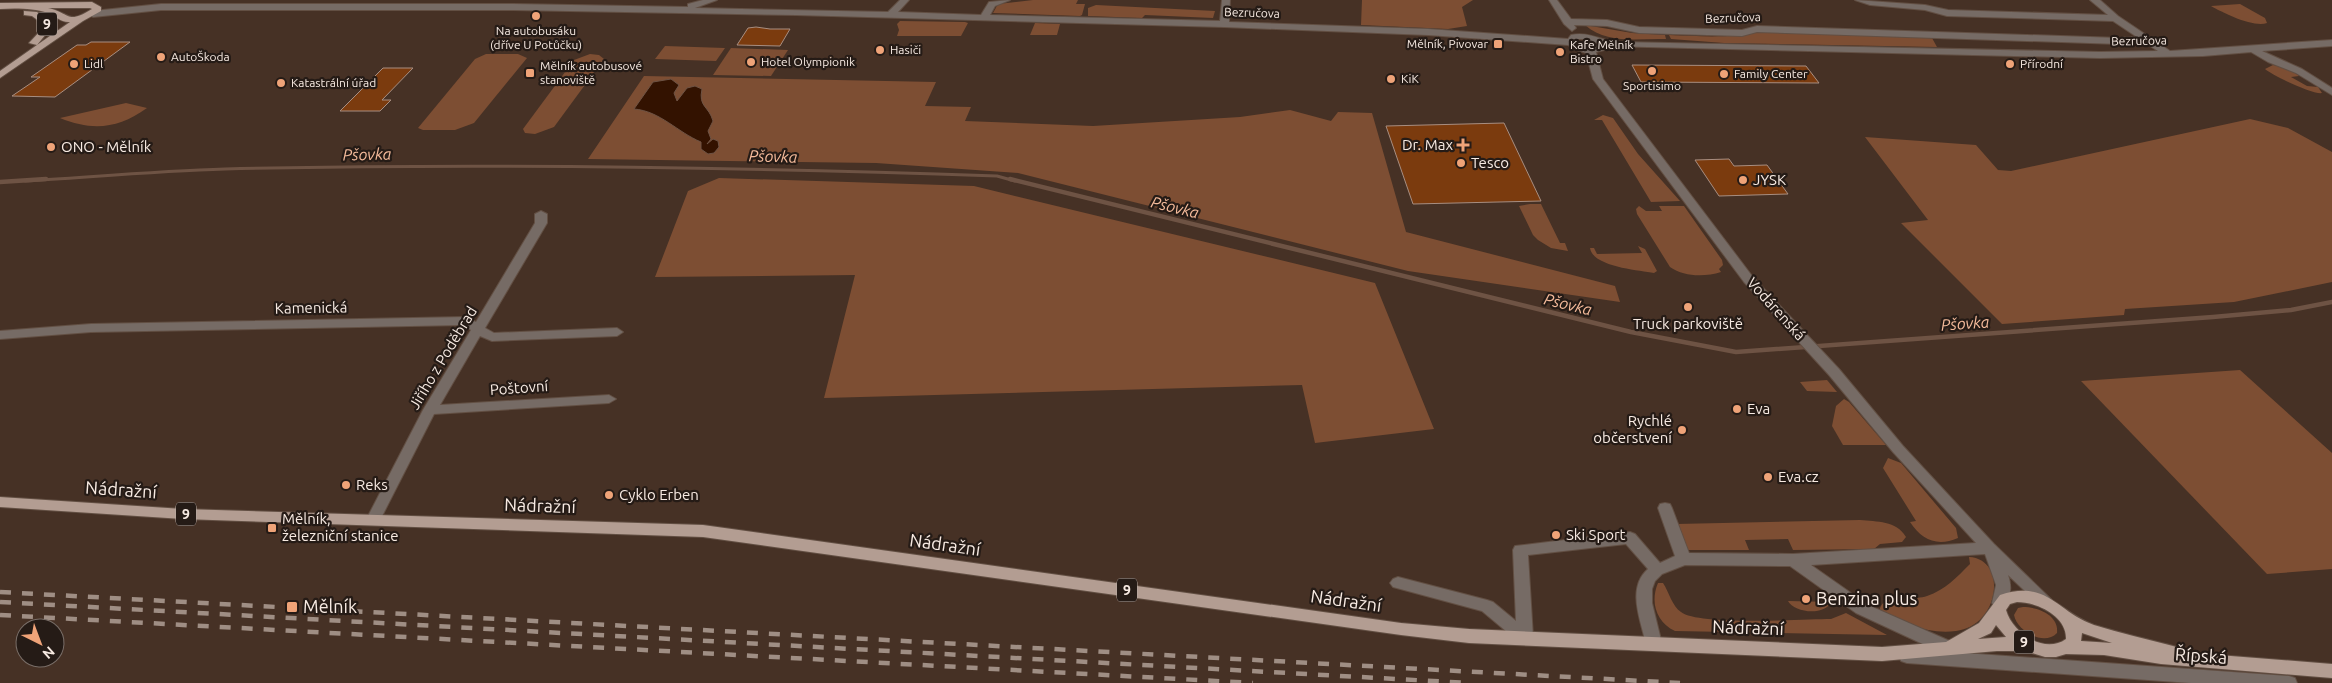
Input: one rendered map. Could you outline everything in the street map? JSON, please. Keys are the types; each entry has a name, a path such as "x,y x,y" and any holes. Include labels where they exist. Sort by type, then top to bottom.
{"main road":[{"path":"21,6 81,6"},
{"path":"21,6 44,10 61,17"},
{"name":"9","path":"0,7 21,6"},
{"name":"9","path":"52,37 61,25 61,17 64,11 81,6 92,12"},
{"name":"9","path":"0,7 34,14 46,23 47,28 41,37 26,49 16,63"},
{"name":"9","path":"61,17 71,20 92,12"},
{"name":"9","path":"0,75 52,37 92,12"},
{"name":"Nádražní","path":"0,502 183,514 703,531 1401,629 1470,636 1882,654 2010,643 2029,644"},
{"name":"9","path":"2067,648 2050,650 2029,644 2009,632 1999,616 1999,606 2005,599 2020,596 2030,597 2050,605 2068,620"},
{"name":"Nádražní","path":"1946,648 1985,628 1999,606"},
{"path":"2067,648 2074,638 2074,632 2068,620"},
{"name":"Řípská","path":"2068,620 2090,630 2197,659"},
{"name":"Řípská","path":"2067,648 2104,648 2161,657 2332,671"}],"street":[{"path":"229,7 238,0"},
{"path":"367,8 377,0"},
{"path":"513,7 520,0"},
{"path":"92,12 161,6 513,7 548,0"},
{"path":"674,10 713,0"},
{"path":"890,15 905,0"},
{"path":"985,16 992,4 1006,0"},
{"path":"1224,24 1226,0"},
{"path":"1553,0 1568,22 1582,35"},
{"path":"1858,0 1876,5 1932,8 1947,13 2114,18"},
{"path":"2094,0 2106,8 2114,18 2167,53"},
{"name":"Bezručova","path":"513,7 985,16 1428,32 1571,42 1576,47 1591,50 1601,48 1604,43"},
{"name":"Bezručova","path":"1568,22 1607,23 1639,30 1742,33 1757,29 2119,41 2146,39"},
{"path":"1931,34 1946,52"},
{"path":"1571,42 1574,37 1582,35"},
{"name":"Bezručova","path":"1582,35 1598,38 1604,43 2100,55 2254,50 2332,43"},
{"name":"Vodárenská","path":"1591,50 1591,58 1598,79 1748,279 1821,358 1898,449 1989,548 2050,605"},
{"path":"2254,50 2271,60 2298,70 2332,92"},
{"name":"Jiřího z Poděbrad","path":"372,520 430,410 479,330 540,223 541,214"},
{"name":"Kamenická","path":"0,335 91,328 465,321 492,337 618,332"},
{"name":"Poštovní","path":"430,410 609,399"},
{"path":"1665,508 1684,559"},
{"path":"1525,637 1520,550 1630,538 1657,570"},
{"path":"1654,644 1644,603 1644,589 1649,578 1657,570 1684,559 1793,560 1989,548"},
{"name":"Vodárenská","path":"1989,548 2004,585 1999,606"},
{"path":"1793,560 1862,609 1946,648"},
{"path":"1398,583 1487,606 1525,637"},
{"name":"Nádražní","path":"1882,654 2111,669"},
{"name":"Řípská","path":"2111,669 2289,683"}],"shaded area":[{"path":"1033,0 1078,0 1076,4 1085,4 1080,16 993,13 998,4"},
{"path":"1362,0 1473,0 1462,7 1467,26 1448,29 1361,25"},
{"path":"2240,4 2265,18 2267,23 2247,22 2211,6"},
{"path":"1096,5 1215,11 1213,18 1145,15 1142,18 1088,16 1088,8"},
{"path":"900,21 968,23 961,36 897,36 899,30 897,24"},
{"path":"1035,23 1060,24 1057,35 1030,35"},
{"path":"1585,25 1632,33 1665,35 1666,39 1613,38 1594,31"},
{"path":"1760,31 1932,38 1937,47 1724,43 1671,39 1669,35 1726,36"},
{"path":"665,46 725,48 716,61 655,59"},
{"name":"Hotel Olympionik","path":"731,48 788,50 771,76 713,75"},
{"path":"486,54 518,54 527,58 474,123 455,130 423,130 418,128 475,59"},
{"path":"590,54 599,55 604,59 554,127 535,134 525,133 523,129 574,60"},
{"path":"2273,65 2290,69 2299,76 2291,77 2307,86 2318,87 2322,93 2294,84 2265,69"},
{"path":"644,76 936,82 925,106 971,107 965,121 1093,126 1240,117 1290,110 1331,121 1338,112 1372,113 1406,232 1615,286 1620,302 1408,271 1018,173 876,163 588,159"},
{"path":"671,79 679,85 674,93 677,101 687,88 695,86 702,89 701,99 713,121 708,131 711,139 707,144 713,139 718,141 719,147 714,153 708,154 701,149 701,142 660,118 634,109 653,82"},
{"path":"126,103 147,108 126,120 105,126 83,125 60,118"},
{"path":"1603,115 1613,118 1638,154 1680,201 1651,202 1602,120 1594,120"},
{"path":"2250,119 2288,128 2332,152 2332,282 2234,302 2125,309 2124,315 2002,324 1901,223 1928,220 1865,137 1976,145 1998,170 2011,171"},
{"path":"719,178 974,186 1375,283 1434,429 1315,443 1302,385 824,398 855,275 655,277 688,191"},
{"path":"1541,204 1560,243 1565,243 1568,251 1551,248 1533,235 1519,206"},
{"path":"1639,206 1646,211 1662,211 1659,206 1684,206 1722,260 1723,265 1719,269 1721,272 1695,275 1682,273 1670,267 1637,214 1636,209"},
{"path":"1638,246 1645,249 1657,271 1654,273 1628,269 1607,263 1599,260 1590,248 1594,248 1597,254 1642,253"},
{"path":"2240,370 2332,453 2332,569 2267,574 2081,381"},
{"path":"1827,380 1837,392 1807,391 1800,382"},
{"path":"1844,399 1849,402 1886,445 1843,445 1832,426 1836,406"},
{"path":"1888,458 1901,463 1956,528 1958,538 1937,542 1925,537 1915,528 1910,522 1916,521 1883,468"},
{"path":"1860,520 1892,525 1902,531 1906,537 1902,542 1880,544 1874,549 1793,550 1788,539 1745,540 1749,550 1685,550 1676,524"},
{"path":"1969,557 1981,561 1990,569 1994,580 1994,593 1990,606 1982,618 1971,626 1956,631 1936,631 1916,627 1879,612 1883,604 1888,600 1922,597 1939,590 1950,583 1970,564"},
{"path":"1658,583 1663,583 1673,603 1681,612 1691,616 1729,620 1831,619 1846,613 1887,635 1675,631 1663,622 1656,611 1655,597"},
{"path":"1788,601 1831,602 1823,609 1810,611 1796,608"},
{"path":"2018,608 2041,610 2046,613 2055,621 2057,633 2052,637 2038,638 2025,631 2020,627 2014,615"}],"building":[{"name":"Hotel Olympionik","path":"748,28 790,29 780,46 737,45"},
{"name":"Lidl","path":"91,42 130,42 55,97 12,96 40,77 31,77 77,45 86,45"},
{"name":"Family Center","path":"1632,65 1806,66 1819,83 1641,82"},
{"path":"383,68 413,68 382,100 391,100 380,111 340,111"},
{"name":"Tesco","path":"1504,123 1541,201 1413,204 1386,126"},
{"name":"JYSK","path":"1729,159 1734,166 1767,165 1788,194 1719,196 1695,160"}],"waterway":[{"name":"Pšovka","path":"25,181 225,169 418,166 707,168 997,176 1015,181"},
{"name":"Pšovka","path":"0,182 46,179"},
{"name":"Pšovka","path":"1010,179 1631,332 1736,352 2213,317 2291,310 2332,302"}],"railway":[{"path":"0,592 1680,683"},
{"path":"0,602 1469,683"},
{"path":"0,615 1253,683"}],"place":[{"name":"Na autobusáku (dříve U Potůčku)","path":"536,16"},
{"name":"Mělník, Pivovar","path":"1498,44"},
{"name":"Hasiči","path":"880,50"},
{"name":"Kafe Mělník Bistro","path":"1560,52"},
{"name":"AutoŠkoda","path":"161,57"},
{"name":"Hotel Olympionik","path":"751,62"},
{"name":"Lidl","path":"74,64"},
{"name":"Přírodní","path":"2010,64"},
{"name":"Sportisimo","path":"1652,71"},
{"name":"Mělník autobusové stanoviště","path":"530,73"},
{"name":"Family Center","path":"1724,74"},
{"name":"KiK","path":"1391,79"},
{"name":"Katastrální úřad","path":"281,83"},
{"name":"Dr. Max","path":"1463,145"},
{"name":"ONO - Mělník","path":"51,147"},
{"name":"Tesco","path":"1461,163"},
{"name":"JYSK","path":"1743,180"},
{"name":"Truck parkoviště","path":"1688,307"},
{"name":"Eva","path":"1737,409"},
{"name":"Rychlé občerstvení","path":"1682,430"},
{"name":"Eva.cz","path":"1768,477"},
{"name":"Reks","path":"346,485"},
{"name":"Cyklo Erben","path":"609,495"},
{"name":"Mělník, železniční stanice","path":"272,528"},
{"name":"Ski Sport","path":"1556,535"},
{"name":"Benzina plus","path":"1806,599"},
{"name":"Mělník","path":"292,607"}]}
